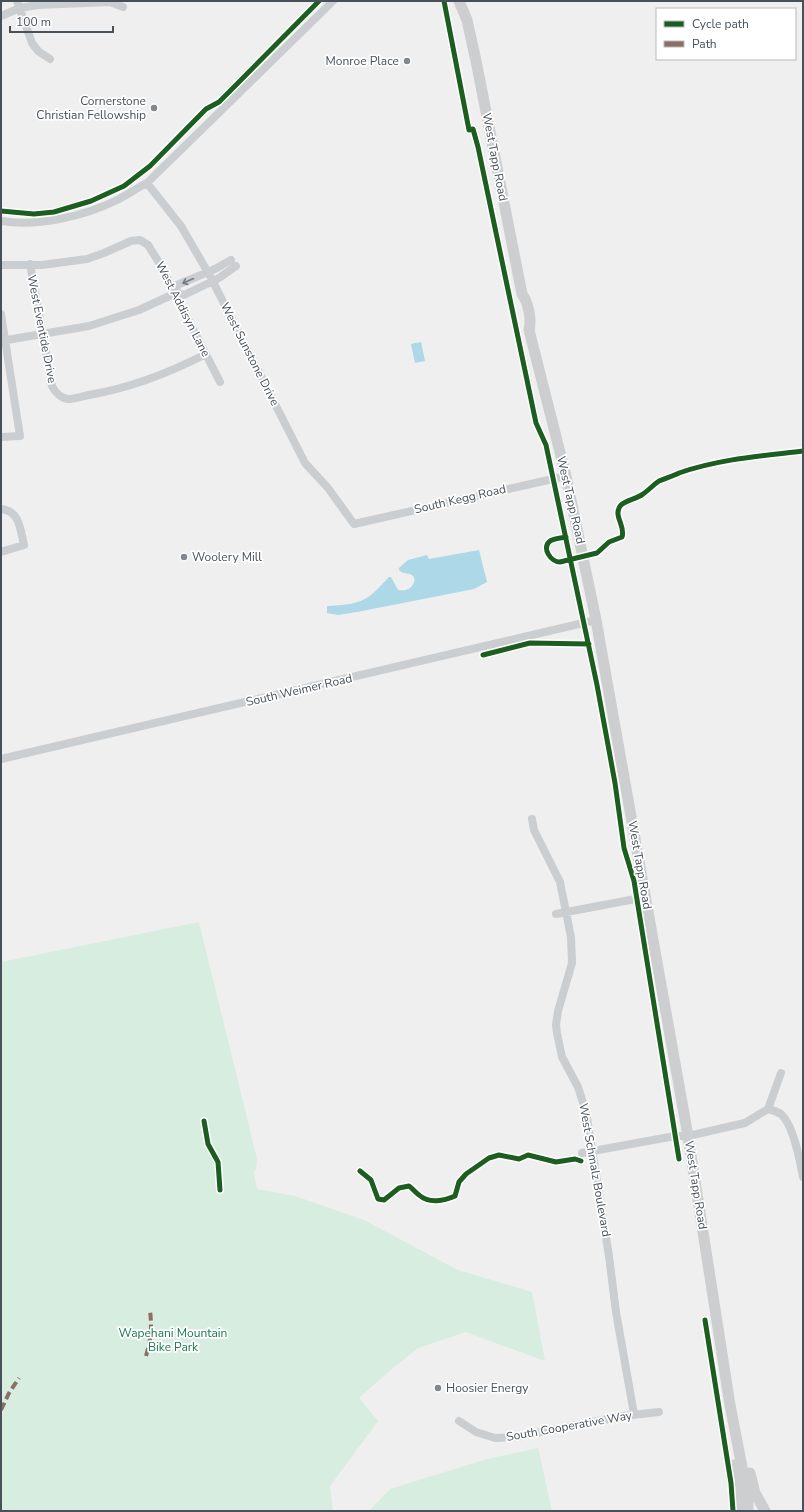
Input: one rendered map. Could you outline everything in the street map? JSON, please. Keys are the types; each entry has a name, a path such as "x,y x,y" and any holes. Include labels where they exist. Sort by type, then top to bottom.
{"main road":[{"name":"West Tapp Road","path":"459,1 467,20"},
{"name":"West Tapp Road","path":"466,1 467,20 522,294 520,300 524,322 529,330 566,476 589,582 688,1136 730,1405 748,1498 748,1511"},
{"name":"West Tapp Road","path":"730,1405 756,1493 765,1511"},
{"path":"730,1405 732,1454 740,1498 739,1511"}],"street":[{"path":"1,220 12,222 35,222 84,213 117,200 147,183 333,1"},
{"path":"1,16 18,4 110,2 123,7"},
{"path":"18,4 34,47 50,59"},
{"name":"West Sunstone Drive","path":"147,183 181,226 208,272 306,463 331,491 354,524"},
{"name":"West Addisyn Lane","path":"30,264 42,265 87,259 131,241 140,240 148,245 176,293 220,382"},
{"path":"176,293 177,285 214,270 231,260"},
{"path":"1,265 30,264"},
{"name":"West Eventide Drive","path":"30,264 44,334 52,386 56,393 70,399 117,389 155,377 206,354"},
{"path":"3,341 89,326 139,310 176,293 184,295 236,266"},
{"path":"1,314 3,341 20,436 1,437"},
{"name":"South Kegg Road","path":"354,524 566,476"},
{"path":"1,509 13,512 16,517 24,545 1,552"},
{"name":"South Weimer Road","path":"1,759 596,620"},
{"name":"West Schmalz Boulevard","path":"532,819 534,830 560,882 571,937 572,963 558,1011 556,1025 557,1033 562,1057 585,1103 609,1256 616,1312 634,1414"},
{"path":"556,914 646,897"},
{"path":"582,1153 675,1136 688,1136 745,1123 768,1109 781,1073"},
{"path":"768,1109 782,1115 790,1127 799,1155 803,1177"},
{"name":"South Cooperative Way","path":"459,1421 476,1432 495,1438 516,1437 634,1414 659,1412"}],"green space":[{"name":"Wapehani Mountain Bike Park","path":"199,922 257,1159 254,1173 257,1189 295,1196 364,1220 458,1270 532,1292 545,1361 466,1332 418,1348 359,1398 378,1421 330,1486 333,1511 1,1511 1,962"},
{"path":"538,1448 552,1511 369,1511 390,1489 487,1459"}],"water":[{"path":"421,342 425,361 415,363 411,344"},
{"path":"479,550 487,582 474,589 357,612 338,615 327,613 327,606 350,604 361,601 373,593 389,577 391,577 398,590 407,590 414,584 414,578 413,576 399,570 399,568 408,560 427,555 429,559"}],"marked path":[{"path":"146,1356 151,1333 150,1310"},
{"path":"1,1410 9,1393 19,1378"}],"cycle path":[{"path":"1,211 34,214 54,212 91,201 124,186 150,166 206,109 219,102 319,1"},
{"path":"444,1 469,130 473,129 478,147 536,423 546,445 597,685 615,783 624,848 634,881 679,1159"},
{"path":"566,537 554,539 547,544 546,547 548,554 553,560 560,562 597,553 609,542 622,537 623,533 618,517 621,505 641,496 659,481 709,464 803,451"},
{"path":"483,655 530,643 589,644"},
{"path":"204,1121 208,1144 218,1162 220,1190"},
{"path":"360,1171 371,1180 378,1199 384,1200 399,1188 409,1186 423,1198 437,1201 455,1196 459,1182 466,1174 489,1158 499,1155 519,1159 528,1155 556,1162 575,1159 581,1161"},
{"path":"705,1320 731,1483 733,1511"}],"place":[{"name":"Monroe Place","path":"407,61"},
{"name":"Cornerstone Christian Fellowship","path":"154,108"},
{"name":"Woolery Mill","path":"184,557"},
{"name":"Hoosier Energy","path":"438,1388"}]}
